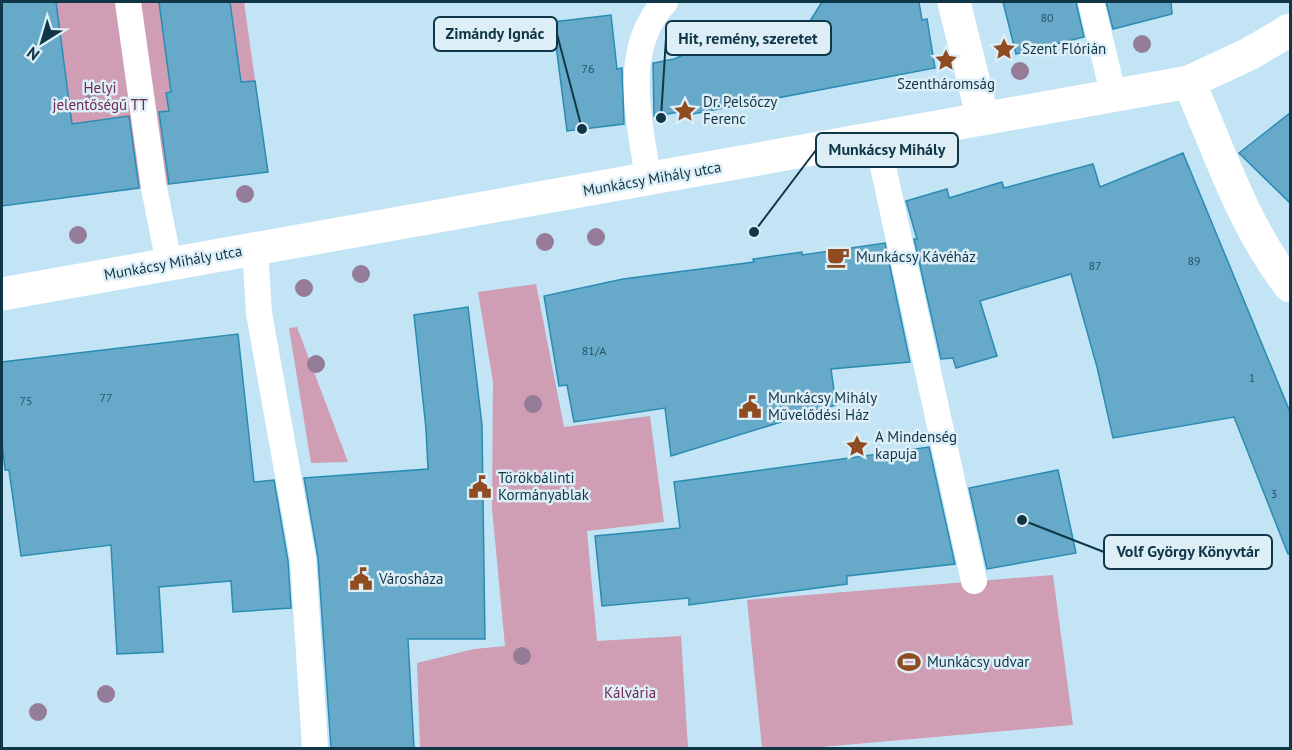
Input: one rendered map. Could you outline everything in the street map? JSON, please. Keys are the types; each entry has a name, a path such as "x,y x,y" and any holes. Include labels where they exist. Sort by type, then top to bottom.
{"street":[{"path":"954,2 983,119"},
{"name":"Munkácsy Mihály utca","path":"2,294 1189,82 1249,54 1290,30"},
{"path":"1189,82 1234,193 1267,256 1290,286"}],"lane":[{"path":"128,2 154,188 169,263"},
{"path":"648,179 638,114 637,66 643,34 665,2"},
{"path":"1091,2 1114,97"},
{"path":"877,139 974,581"},
{"path":"255,249 259,313 303,559 315,748"}],"green space":[{"name":"Helyi jelentőségű TT","path":"2,2 244,2 268,172 2,206"},
{"name":"Kálvária","path":"536,284 564,427 650,416 664,522 587,531 597,641 681,636 688,748 420,748 417,663 474,649 505,646 492,508 493,382 478,292"},
{"path":"297,327 348,462 311,463 289,328"},
{"name":"Munkácsy udvar","path":"1053,575 1073,725 810,748 762,748 747,600"}],"building":[{"path":"2,2 56,2 72,124 129,116 139,188 2,206"},
{"path":"159,2 230,2 241,82 255,81 268,172 169,184 159,112 169,111 166,93 171,92"},
{"path":"822,2 919,2 922,20 927,19 935,68 693,114 692,110 654,116 653,63 674,59 700,48 722,50 800,37"},
{"path":"1003,2 1076,2 1084,37 1016,54"},
{"path":"1106,2 1171,2 1172,14 1113,29"},
{"path":"611,15 617,69 622,68 624,124 567,131 553,22"},
{"path":"1290,113 1290,203 1239,153"},
{"path":"1183,153 1290,412 1290,554 1288,554 1234,417 1113,438 1097,367 1071,274 980,301 997,356 956,368 953,358 941,359 914,239 917,239 906,201 947,189 949,198 1002,182 1004,188 1093,164 1100,187"},
{"path":"885,243 910,362 831,369 836,405 671,456 665,408 574,422 567,385 559,386 544,296 623,279 754,262 753,259 802,252 802,255"},
{"name":"Városháza","path":"468,307 482,425 485,639 408,639 414,748 331,748 318,558 304,478 428,469 414,315"},
{"path":"238,334 254,482 274,480 288,561 291,608 233,612 231,581 159,587 163,652 117,654 111,545 21,556 9,470 5,470 2,441 2,362"},
{"path":"929,447 955,564 847,576 847,584 689,605 689,598 602,606 595,536 680,528 674,482"},
{"path":"1058,470 1076,553 987,569 969,488"}],"place":[{"name":"Szent Flórián","path":"1004,49"},
{"name":"Szentháromság","path":"946,60"},
{"name":"Dr. Pelsőczy Ferenc","path":"685,111"},
{"name":"Hit, remény, szeretet","path":"661,118"},
{"name":"Zimándy Ignác","path":"582,129"},
{"name":"Munkácsy Mihály","path":"754,232"},
{"name":"Munkácsy Kávéház","path":"838,257"},
{"name":"Munkácsy Mihály Művelődési Ház","path":"750,407"},
{"name":"A Mindenség kapuja","path":"857,446"},
{"name":"Törökbálinti Kormányablak","path":"480,487"},
{"name":"Volf György Könyvtár","path":"1022,520"},
{"name":"Városháza","path":"361,579"},
{"name":"Munkácsy udvar","path":"909,662"}]}
